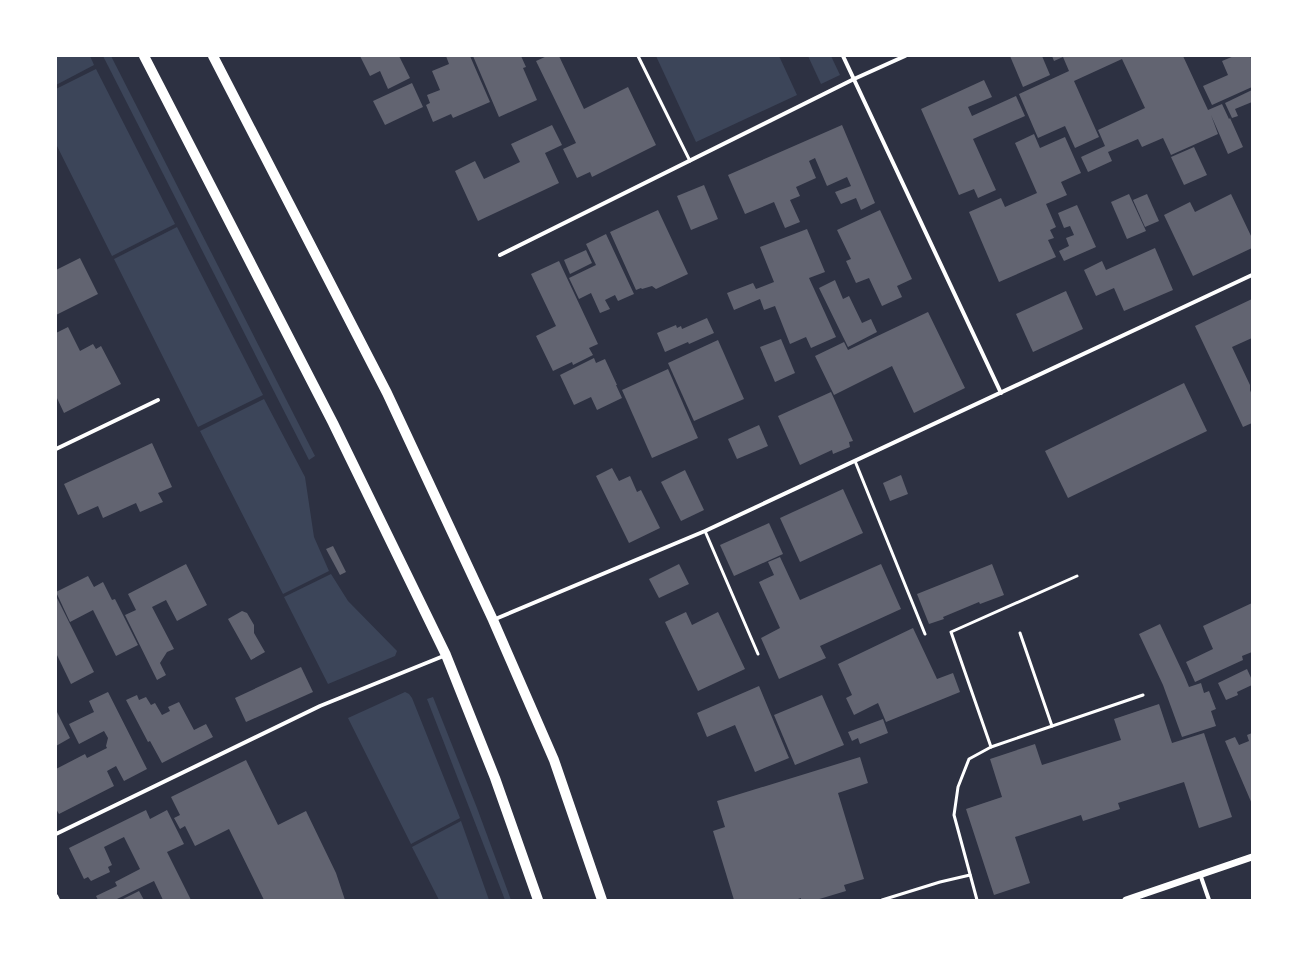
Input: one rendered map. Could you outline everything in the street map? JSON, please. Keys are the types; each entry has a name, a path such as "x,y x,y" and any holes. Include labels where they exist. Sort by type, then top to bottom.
{"main road":[{"path":"144,56 333,423 446,655 495,778 538,900"},
{"path":"213,56 387,393 493,620 554,760 602,900"}],"street":[{"path":"843,56 1001,393"},
{"path":"500,255 854,79 905,56"},
{"path":"493,620 705,531 1252,275"},
{"path":"56,449 158,400"},
{"path":"56,834 320,706 446,655"},
{"path":"1126,900 1252,857"},
{"path":"1200,874 1209,900"},
{"path":"56,896 58,900"}],"lane":[{"path":"638,56 690,161"},
{"path":"855,461 925,634"},
{"path":"705,531 758,654"},
{"path":"991,747 951,632 1077,576"},
{"path":"1020,633 1052,726"},
{"path":"977,900 954,815 958,788 968,759 991,747 1143,695"},
{"path":"882,900 940,882 970,875"}],"shaded area":[{"path":"56,56 90,56 94,65 56,85"},
{"path":"103,56 111,56 315,456 309,460"},
{"path":"656,56 779,56 797,95 696,142"},
{"path":"808,56 831,56 840,75 821,84"},
{"path":"96,69 175,224 112,256 56,144 56,89"},
{"path":"177,227 263,395 198,427 114,259"},
{"path":"264,399 305,477 314,537 329,571 283,594 200,431"},
{"path":"331,574 348,601 397,651 395,656 328,684 284,597"},
{"path":"405,692 412,698 460,818 411,844 348,718"},
{"path":"433,697 477,808 511,900 505,900 427,699"},
{"path":"461,821 489,900 439,900 412,847"}],"building":[{"path":"360,56 399,56 410,78 388,89 380,71 370,76"},
{"path":"446,56 470,56 490,102 453,118 451,114 433,122 426,105 430,103 427,95 440,90 432,71 449,64"},
{"path":"473,56 521,56 526,67 523,68 537,100 499,117"},
{"path":"547,56 559,56 584,109 628,87 656,145 592,177 590,172 577,178 563,149 576,143 536,61"},
{"path":"1010,56 1042,56 1050,75 1023,87"},
{"path":"1052,56 1183,56 1208,110 1222,104 1243,147 1228,154 1211,115 1218,134 1171,155 1163,138 1142,147 1138,139 1108,152 1112,161 1088,172 1081,157 1105,146 1098,130 1145,108 1122,59 1074,81 1099,137 1075,148 1065,126 1038,138 1019,94 1069,71 1063,57 1054,61"},
{"path":"1234,56 1250,56 1252,60 1252,87 1212,105 1203,86 1228,75 1222,61"},
{"path":"984,80 992,97 968,107 972,116 1016,96 1025,116 973,139 996,190 978,198 974,189 959,195 921,109"},
{"path":"412,83 423,107 385,125 373,101"},
{"path":"1252,90 1252,102 1235,109 1238,116 1232,118 1225,103"},
{"path":"552,125 562,145 545,153 559,183 478,221 455,171 475,161 484,179 520,162 511,144"},
{"path":"842,125 875,203 861,210 856,198 841,204 835,192 851,186 847,177 827,186 815,158 809,161 816,178 796,187 800,196 790,200 800,222 785,228 774,202 745,214 728,175"},
{"path":"1034,134 1040,148 1065,137 1081,173 1061,182 1067,195 1046,204 1056,227 1050,230 1054,238 1048,240 1056,257 999,282 969,212 1001,198 1005,207 1037,193 1015,143"},
{"path":"1194,147 1207,175 1184,185 1171,157"},
{"path":"704,185 718,219 691,230 677,196"},
{"path":"1129,194 1146,231 1127,239 1111,202"},
{"path":"1147,194 1159,221 1145,227 1133,200"},
{"path":"1231,194 1252,238 1252,248 1193,276 1164,215 1190,202 1195,212"},
{"path":"1077,205 1096,247 1064,261 1059,251 1069,246 1066,238 1074,235 1070,226 1064,228 1058,213"},
{"path":"658,210 688,274 656,289 652,286 636,290 610,232"},
{"path":"880,210 912,279 897,286 902,297 882,306 869,278 856,283 846,261 851,259 837,230"},
{"path":"807,229 825,272 809,278 836,337 811,348 806,337 790,344 775,306 764,310 760,299 734,310 727,293 753,283 756,289 774,282 760,247"},
{"path":"606,234 634,294 618,301 615,295 605,300 610,309 600,313 591,293 579,299 569,278 596,265 586,244"},
{"path":"1155,248 1173,290 1124,311 1114,288 1096,296 1084,270 1102,261 1106,270"},
{"path":"586,250 592,263 570,274 564,260"},
{"path":"80,258 98,294 56,315 56,270"},
{"path":"559,261 598,344 589,348 593,355 573,365 572,362 553,371 536,336 556,326 531,274"},
{"path":"835,280 843,299 849,296 862,323 871,319 877,332 848,347 819,288"},
{"path":"1066,291 1083,329 1033,352 1016,314"},
{"path":"1252,299 1252,338 1232,347 1250,385 1252,395 1252,423 1243,427 1195,326"},
{"path":"928,312 965,388 914,413 892,366 834,395 815,356 844,342 848,350"},
{"path":"707,318 714,333 689,344 688,342 665,352 657,333 676,325 677,328 681,326 682,329"},
{"path":"68,327 80,351 93,344 96,349 101,346 121,384 64,413 56,396 56,333"},
{"path":"781,339 795,373 775,382 760,347"},
{"path":"718,340 744,399 694,421 668,363"},
{"path":"594,358 596,363 605,359 622,398 597,410 591,397 574,405 560,375"},
{"path":"668,369 698,438 652,458 622,390"},
{"path":"1184,383 1207,431 1068,498 1045,451"},
{"path":"831,392 853,441 849,442 850,447 833,454 832,450 800,465 778,416"},
{"path":"759,425 768,446 737,459 728,439"},
{"path":"152,443 172,487 158,493 163,502 140,512 136,503 103,518 98,506 78,515 64,484"},
{"path":"612,468 619,481 630,476 637,492 641,490 660,528 629,543 596,476"},
{"path":"685,470 704,510 681,521 661,482"},
{"path":"901,475 908,494 890,501 883,483"},
{"path":"843,489 863,533 800,562 780,518"},
{"path":"769,523 783,554 734,576 720,545"},
{"path":"333,546 346,572 340,575 326,549"},
{"path":"780,557 800,600 881,564 901,609 820,646 826,658 779,679 761,638 780,628 759,582 774,575 768,562"},
{"path":"186,564 207,605 177,621 166,600 152,607 174,649 167,652 160,663 166,675 157,680 125,615 136,610 128,594"},
{"path":"679,564 689,584 659,598 649,579"},
{"path":"992,564 1004,595 980,604 979,602 943,617 944,619 929,624 917,594"},
{"path":"88,576 94,587 103,582 112,600 115,599 138,645 116,656 93,610 70,622 56,592"},
{"path":"56,596 94,672 71,684 56,653"},
{"path":"1252,603 1252,652 1242,656 1243,660 1195,682 1186,662 1213,649 1203,626"},
{"path":"242,611 247,613 254,625 254,633 265,652 251,660 228,619"},
{"path":"686,612 692,625 718,612 745,669 698,691 665,622"},
{"path":"1160,624 1189,687 1201,683 1204,693 1209,691 1216,709 1211,711 1216,726 1182,737 1163,685 1139,634"},
{"path":"913,628 937,679 953,673 960,692 886,722 878,703 854,715 846,698 852,695 838,664"},
{"path":"301,667 313,692 246,722 235,698"},
{"path":"1247,669 1252,680 1252,685 1237,692 1238,695 1226,700 1218,683"},
{"path":"759,686 789,758 755,772 735,725 707,737 697,713"},
{"path":"108,692 147,769 124,781 116,766 107,771 114,786 59,814 56,809 56,769 85,754 87,758 107,748 108,738 104,731 79,744 69,724 94,712 89,701"},
{"path":"137,695 139,700 146,697 151,705 155,703 162,715 170,711 168,707 179,702 194,730 206,724 213,737 162,763 150,741 148,742 126,700"},
{"path":"822,695 844,745 795,765 774,715"},
{"path":"1159,704 1172,743 1204,733 1232,817 1199,828 1184,782 1118,803 1120,809 1083,821 1081,815 1015,837 1030,883 994,895 966,809 1002,797 990,759 1035,744 1042,765 1121,740 1114,719"},
{"path":"56,710 70,738 56,746"},
{"path":"883,719 888,733 860,744 858,738 852,741 848,732"},
{"path":"1252,733 1252,804 1225,741 1235,737 1239,745 1249,741 1247,735"},
{"path":"860,757 868,783 838,793 864,879 844,885 846,891 816,900 801,900 801,898 795,900 734,900 713,831 725,827 717,801"},
{"path":"246,760 278,825 306,811 336,873 345,900 264,900 229,829 195,846 185,826 180,829 174,818 180,815 171,797"},
{"path":"146,810 150,819 167,810 184,844 167,852 191,900 163,900 154,881 115,900 98,900 96,896 117,886 115,882 140,869 124,837 104,847 112,865 108,867 110,872 91,881 88,877 84,879 69,848"},
{"path":"139,891 144,900 121,900"}]}
